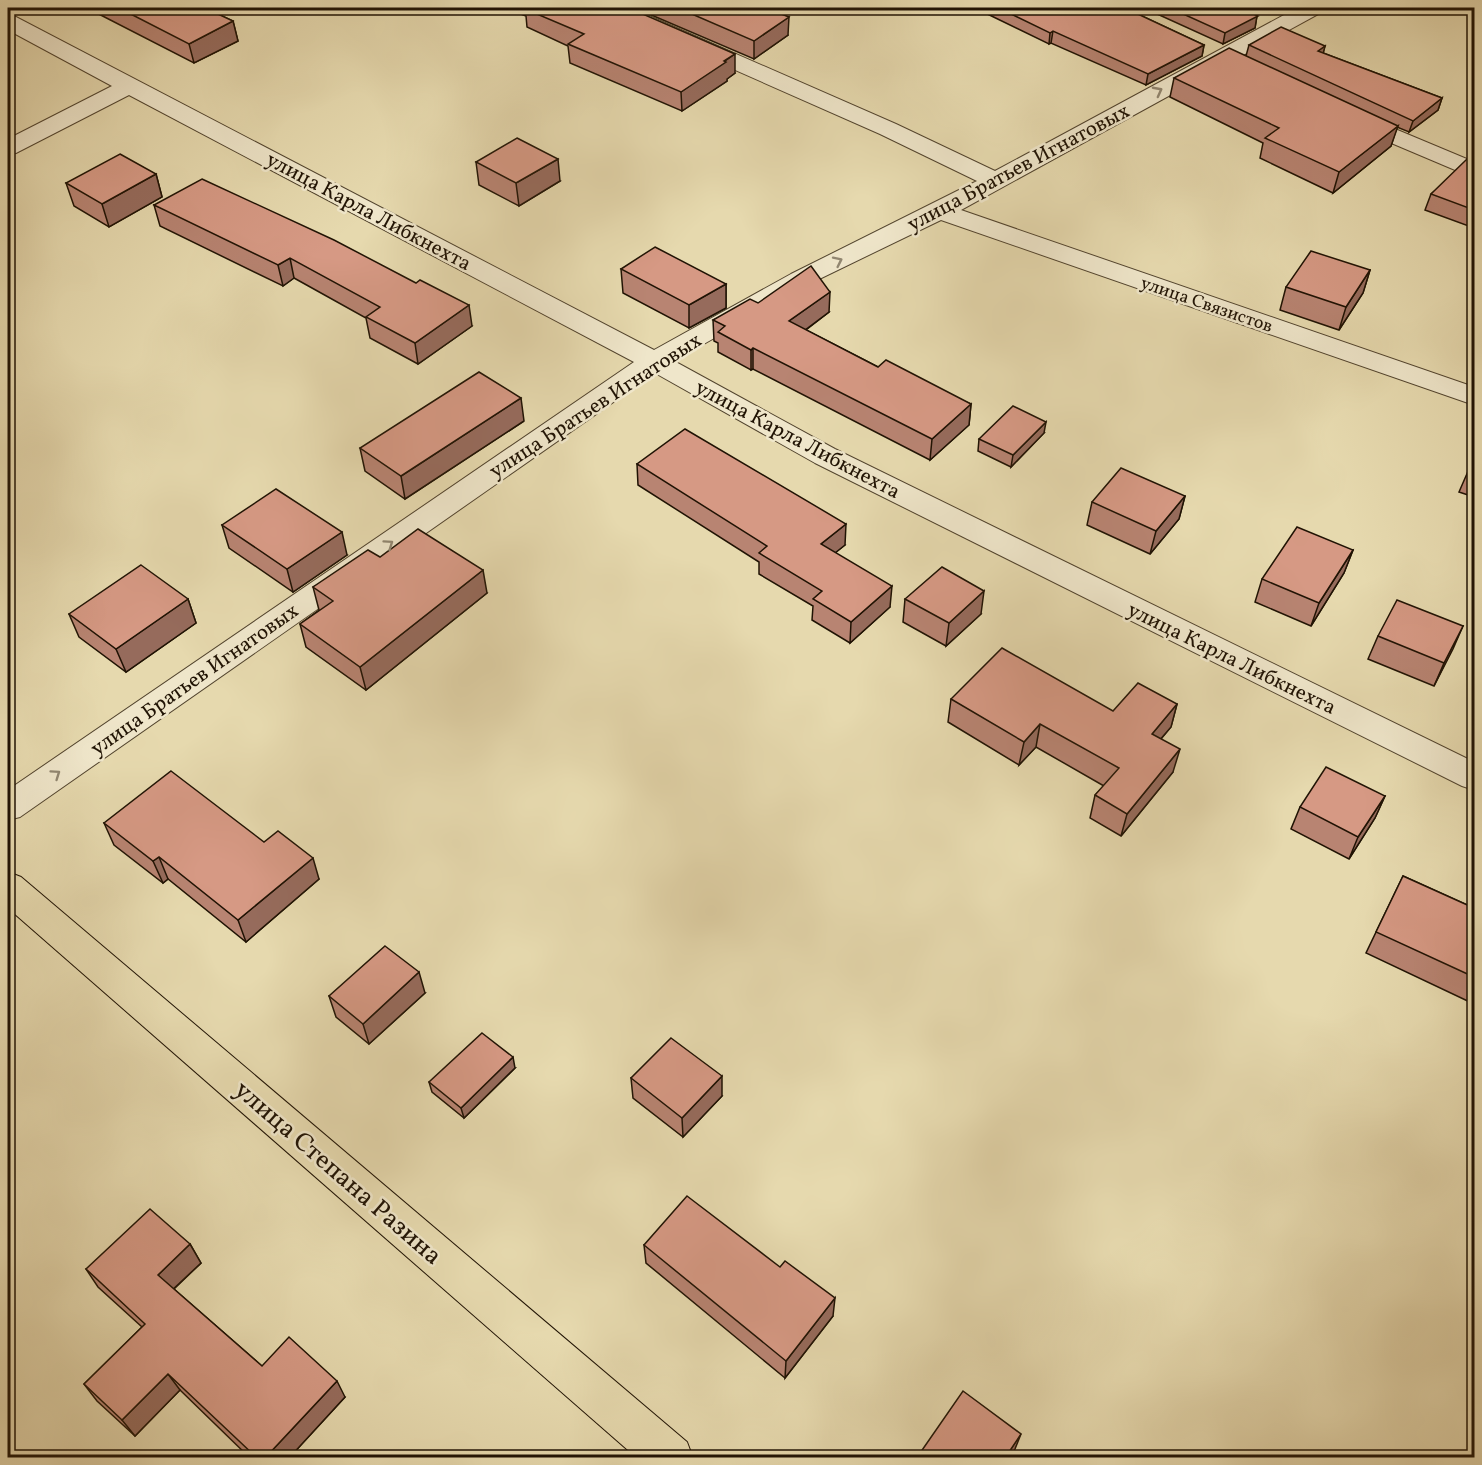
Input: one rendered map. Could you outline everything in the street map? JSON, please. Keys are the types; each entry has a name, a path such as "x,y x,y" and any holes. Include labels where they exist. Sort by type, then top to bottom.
{"main road":[{"name":"улица Степана Разина","path":"8,887 671,1458"}],"street":[{"path":"614,8 888,129 994,180"},
{"name":"улица Братьев Игнатовых","path":"8,807 654,362 800,279 940,211 1312,8"},
{"name":"улица Карла Либкнехта","path":"8,22 654,362 825,456 1474,777"},
{"path":"8,148 129,86"},
{"path":"1332,108 1474,171"},
{"name":"улица Связистов","path":"940,211 1474,396"}],"building":[{"path":"119,8 205,8 233,21 189,44"},
{"path":"629,8 735,54 681,92 568,44 584,34 525,9"},
{"path":"678,8 766,8 789,17 754,41"},
{"path":"999,8 1125,8 1204,45 1148,74 1053,31 1050,33"},
{"path":"1170,8 1254,8 1258,9 1251,13 1258,16 1225,33"},
{"path":"1281,27 1325,46 1318,51 1442,98 1413,121 1249,45"},
{"path":"1229,48 1398,126 1339,172 1265,138 1279,128 1174,78"},
{"path":"517,138 558,159 516,183 476,162"},
{"path":"120,154 156,174 102,204 66,183"},
{"path":"1467,159 1474,161 1474,210 1431,194"},
{"path":"202,179 334,240 416,283 420,280 469,305 415,343 366,317 380,307 290,258 278,265 154,205"},
{"path":"655,247 726,284 689,305 621,269"},
{"path":"1311,251 1370,270 1346,307 1286,287"},
{"path":"811,266 830,292 789,321 878,367 886,360 971,404 932,439 718,332 725,326 713,320 750,299 758,303"},
{"path":"479,372 521,398 401,476 360,448"},
{"path":"1013,406 1046,422 1013,455 979,439"},
{"path":"685,429 846,524 821,544 892,586 851,622 813,599 822,591 759,553 767,546 637,464"},
{"path":"1474,459 1474,471 1469,469"},
{"path":"1121,468 1185,496 1156,531 1092,502"},
{"path":"276,489 342,532 287,569 222,525"},
{"path":"1297,527 1353,550 1319,603 1262,579"},
{"path":"418,529 483,570 360,667 300,624 333,601 313,587 368,550 380,557"},
{"path":"141,565 188,599 116,649 69,614"},
{"path":"942,567 984,591 949,623 905,599"},
{"path":"1397,600 1463,626 1444,663 1378,636"},
{"path":"1002,648 1113,711 1138,683 1177,704 1152,734 1180,749 1127,814 1095,795 1119,768 1040,724 1024,742 951,699"},
{"path":"1326,767 1385,796 1358,837 1300,807"},
{"path":"171,771 264,842 278,831 313,858 238,920 159,857 153,861 104,823"},
{"path":"1403,876 1474,908 1474,977 1376,932"},
{"path":"385,946 419,972 363,1024 329,996"},
{"path":"482,1033 513,1057 461,1108 429,1082"},
{"path":"671,1038 722,1076 682,1118 631,1078"},
{"path":"687,1196 780,1267 785,1261 835,1298 786,1361 644,1245"},
{"path":"150,1209 190,1244 158,1275 262,1366 289,1337 337,1381 265,1458 257,1458 168,1374 122,1420 84,1384 145,1324 86,1269"},
{"path":"963,1391 1021,1434 1005,1458 920,1458 918,1456"}]}
